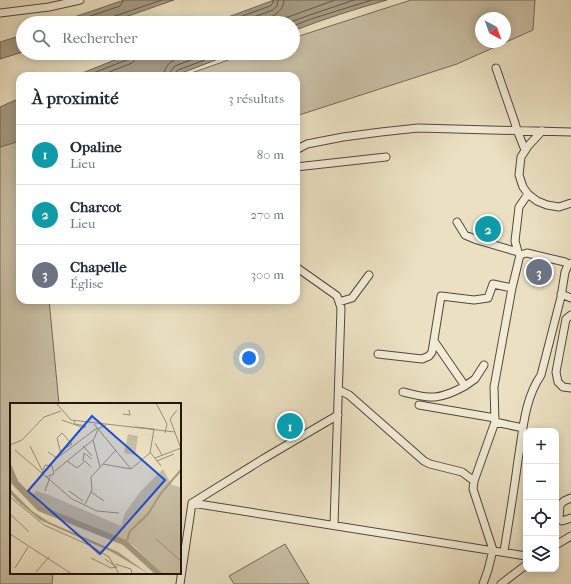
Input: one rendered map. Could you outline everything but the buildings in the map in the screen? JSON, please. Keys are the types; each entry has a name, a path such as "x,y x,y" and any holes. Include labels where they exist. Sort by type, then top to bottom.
{"street":[{"path":"0,13 49,7 80,0"},
{"path":"496,68 525,150"},
{"path":"300,148 307,144 343,137 426,128 571,132"},
{"path":"542,131 528,146 521,157 519,175 523,187 528,194 537,201 547,205 559,207 571,203"},
{"path":"300,167 386,157"},
{"path":"483,584 493,550 474,496 473,489 474,481 495,420 494,387 518,253 515,241 519,207 528,194"},
{"path":"457,222 465,235 477,240 518,253 526,253 569,264 565,272 541,375 531,393 523,428 504,552"},
{"path":"300,270 337,296 341,308 334,525"},
{"path":"339,302 352,298 369,275"},
{"path":"378,354 422,359 428,356 432,352 441,296 474,300 488,298 493,284 512,288"},
{"path":"561,294 571,298"},
{"path":"571,315 566,320 556,372 558,382 563,387 571,388"},
{"path":"434,341 465,386"},
{"path":"403,392 435,397 454,392 475,379 484,365"},
{"path":"339,390 349,395 424,461 430,464 462,472 474,481"},
{"path":"419,405 495,420 523,428"},
{"path":"180,584 192,503 338,415"},
{"path":"571,498 564,501 560,505 560,518 562,521 571,518"},
{"path":"192,503 523,555"},
{"path":"559,543 571,536"},
{"path":"501,584 523,567"}],"shaded area":[{"path":"411,0 535,0 533,30 511,40 511,12 475,12 475,48 493,48 457,64 300,115 300,72 194,72 228,60 300,60 300,36"},
{"path":"16,129 16,304 49,304 59,403 10,403 10,574 53,574 52,584 0,584 0,134"},
{"path":"285,544 309,584 234,584 229,576"}],"water":[{"path":"124,0 174,0 128,16 77,16"},
{"path":"274,0 387,0 340,14 300,28 300,16 231,16"},
{"path":"16,37 16,54 0,59 0,42"},
{"path":"115,60 216,60 184,72 85,72"},
{"path":"16,100 16,142 0,147 0,107"}],"place":[{"name":"Charcot","path":"488,229"},
{"name":"Chapelle","path":"539,272"},
{"name":"Opaline","path":"290,426"}]}
